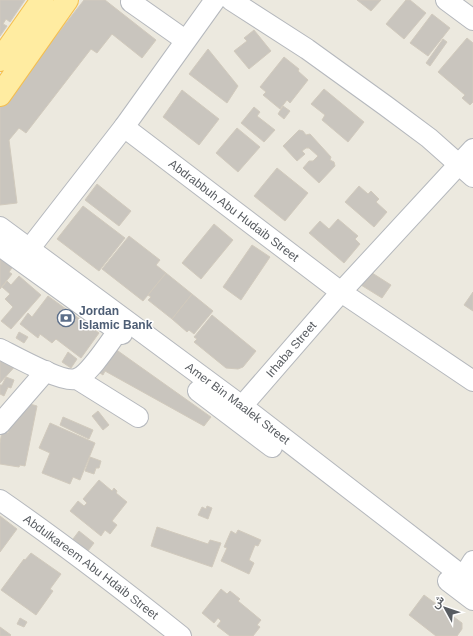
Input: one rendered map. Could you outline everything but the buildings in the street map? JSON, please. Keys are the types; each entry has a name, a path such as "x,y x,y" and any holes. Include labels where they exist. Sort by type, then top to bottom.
{"main road":[{"path":"2,57 42,0"},
{"path":"0,95 67,0"}],"street":[{"path":"30,248 124,126 215,0"},
{"path":"231,0 307,49 356,84 429,138 466,171"},
{"path":"446,0 473,20"},
{"path":"131,2 185,40"},
{"name":"Abdrabbuh Abu Hudaib Street","path":"124,126 341,292 473,381"},
{"name":"Irhaba Street","path":"242,406 341,292 466,171 473,149"},
{"name":"Amer Bin Maalek Street","path":"0,227 470,574"},
{"name":"Amer Bin Maalek Street","path":"0,246 118,331 473,600"},
{"path":"0,349 46,371 70,380 77,379 87,372 118,331"},
{"path":"0,424 46,371"},
{"path":"77,379 138,417"},
{"name":"Abdulkareem Abu Hdaib Street","path":"0,500 147,608 174,634"}],"place":[{"name":"Jordan Islamic Bank","path":"66,318"}]}
